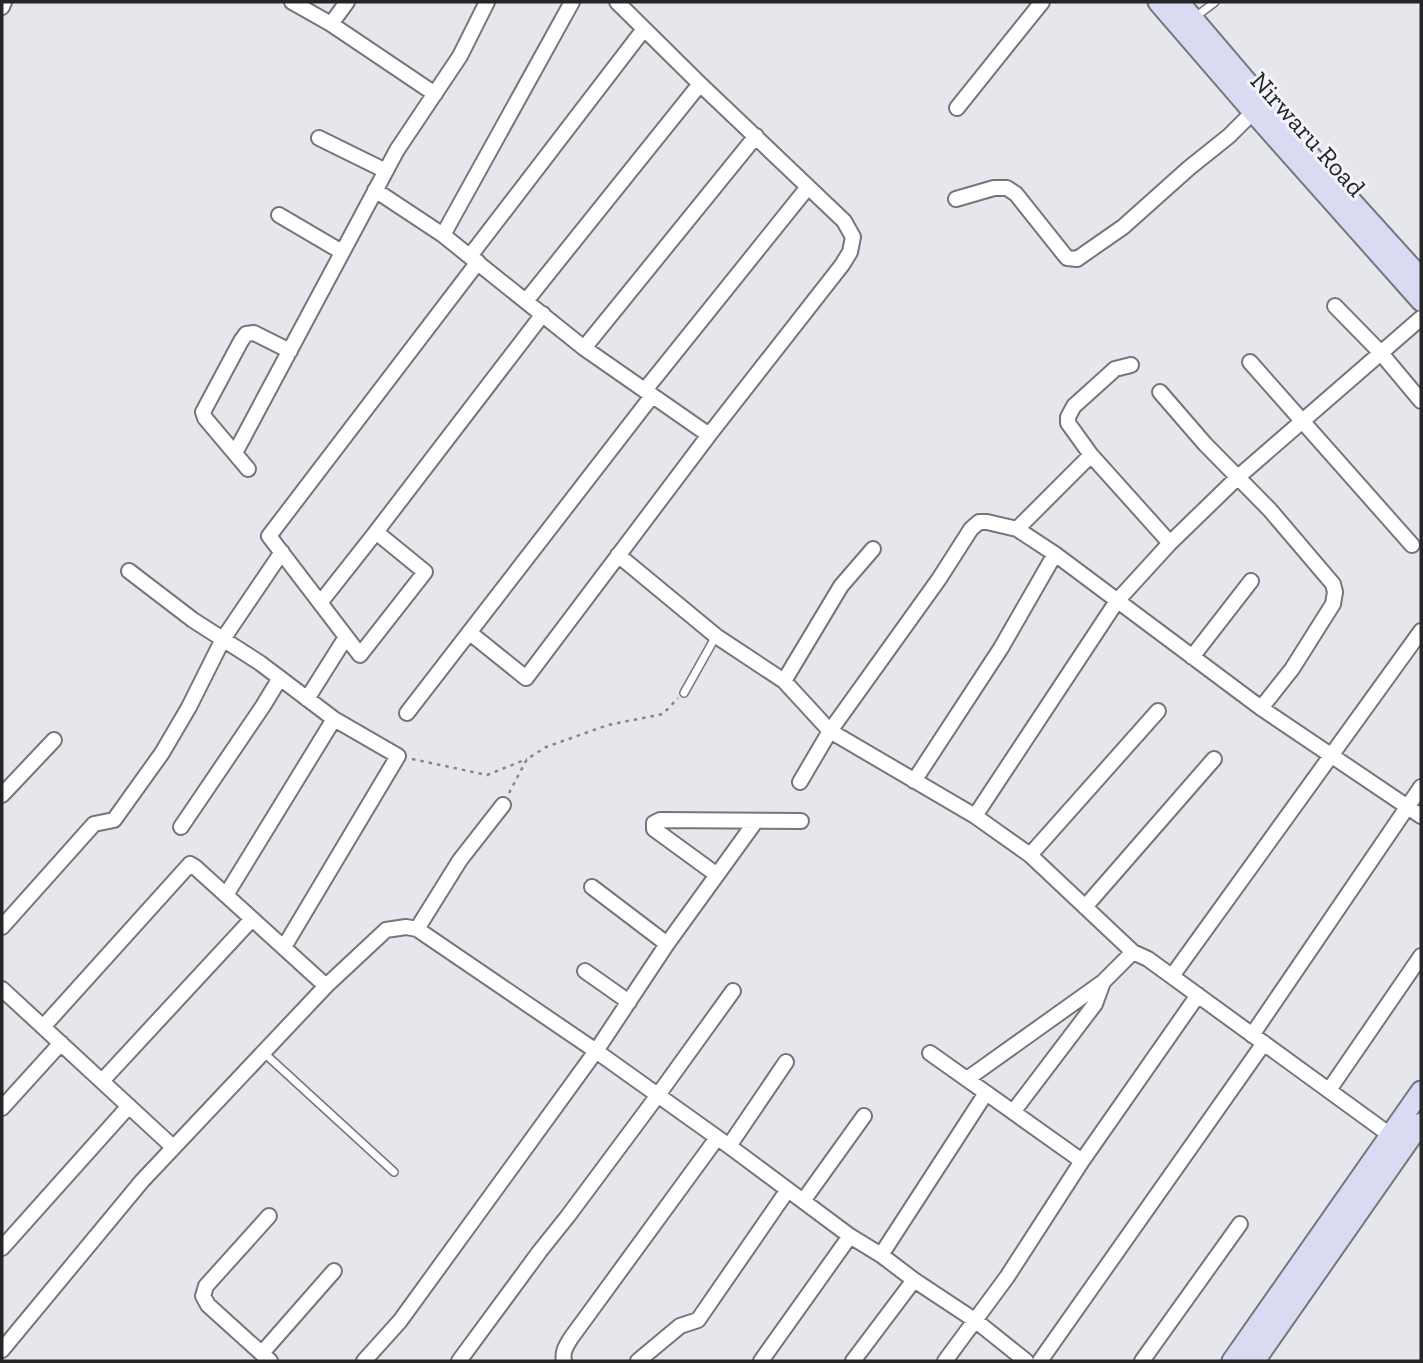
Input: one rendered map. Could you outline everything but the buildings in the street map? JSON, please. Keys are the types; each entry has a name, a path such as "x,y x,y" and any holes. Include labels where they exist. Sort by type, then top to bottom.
{"street":[{"path":"2,7 5,2"},
{"path":"292,2 331,24 435,94"},
{"path":"331,24 346,2"},
{"path":"443,235 572,2"},
{"path":"470,633 526,678 709,435 842,265 853,237 844,221 617,2"},
{"path":"957,108 1042,2"},
{"name":"Nirwaru Road","path":"1158,2 1421,301"},
{"name":"Nirwaru Road","path":"1179,2 1299,143 1421,278"},
{"path":"235,453 397,150 460,56 483,3"},
{"path":"376,532 425,572 359,655 269,536 644,29"},
{"path":"526,301 700,84"},
{"path":"956,199 994,188 1007,188 1016,194 1067,258 1077,259 1123,227 1253,112"},
{"path":"584,348 756,136"},
{"path":"319,138 386,171"},
{"path":"407,713 470,633 648,393 808,187"},
{"path":"375,190 443,235 584,348 709,435"},
{"path":"279,215 342,252"},
{"path":"1335,306 1380,352 1421,401"},
{"path":"320,603 543,314"},
{"path":"975,816 1117,601 1170,543 1238,477 1421,318"},
{"path":"248,470 203,412 246,334 254,333 290,351"},
{"path":"1250,362 1412,545"},
{"path":"1131,365 1115,369 1070,410 1068,422 1091,455 1170,543"},
{"path":"1160,392 1205,444 1270,510 1333,584 1333,604 1292,669 1261,708"},
{"path":"1017,529 1091,455"},
{"path":"800,782 830,731 939,579 971,529 979,522 988,522 1017,529 1055,554 1261,708 1421,816"},
{"path":"784,681 841,586 873,549"},
{"path":"2,928 94,824 114,820 162,752 189,707 223,639 282,552"},
{"path":"914,781 1001,648 1055,554"},
{"path":"618,555 716,636 784,681 830,731 975,816 1030,855 1133,951 1172,976 1390,1135"},
{"path":"129,571 193,620 280,678 334,719 398,756 284,947"},
{"path":"1192,657 1251,581"},
{"path":"1172,976 1421,631"},
{"path":"307,699 346,637"},
{"path":"181,827 280,678"},
{"path":"1030,855 1158,711"},
{"path":"226,895 334,719"},
{"path":"2,795 54,740"},
{"path":"1085,907 1214,760"},
{"path":"1040,1361 1258,1039 1421,787"},
{"path":"417,929 460,860 503,805"},
{"path":"718,875 654,829 654,823 660,820 801,821"},
{"path":"364,1361 400,1321 596,1051 667,944 756,821"},
{"path":"43,1027 190,864 326,986"},
{"path":"592,887 667,944"},
{"path":"102,1081 252,919"},
{"path":"2,1350 142,1181 326,986 386,930 406,927 417,929 596,1051 850,1236 976,1321 1026,1361"},
{"path":"967,1079 1102,982 1133,951"},
{"path":"1329,1090 1421,956"},
{"path":"584,971 629,1002"},
{"path":"1013,1112 1095,1004 1102,982"},
{"path":"2,989 173,1147"},
{"path":"459,1361 569,1216 733,991"},
{"path":"946,1361 1198,995"},
{"path":"2,1108 61,1043"},
{"path":"930,1053 1082,1161"},
{"path":"729,1146 786,1062"},
{"path":"1252,1361 1259,1355 1417,1117 1421,1091"},
{"path":"881,1255 986,1093"},
{"path":"2,1248 129,1106"},
{"path":"803,1201 864,1116"},
{"path":"1231,1361 1390,1135 1417,1117"},
{"path":"564,1361 565,1348 571,1338 717,1138"},
{"path":"638,1361 680,1326 698,1320 787,1191"},
{"path":"269,1216 206,1286 203,1296 208,1305 266,1357 334,1271"},
{"path":"1142,1361 1240,1224"},
{"path":"761,1361 850,1236"},
{"path":"852,1361 914,1280"}],"lane":[{"path":"1193,18 1215,2"},
{"path":"684,692 716,636"},
{"path":"263,1052 394,1172"}],"path":[{"path":"398,756 487,775 527,760 546,747 608,725 663,713 684,692"},
{"path":"503,805 527,760"}]}
